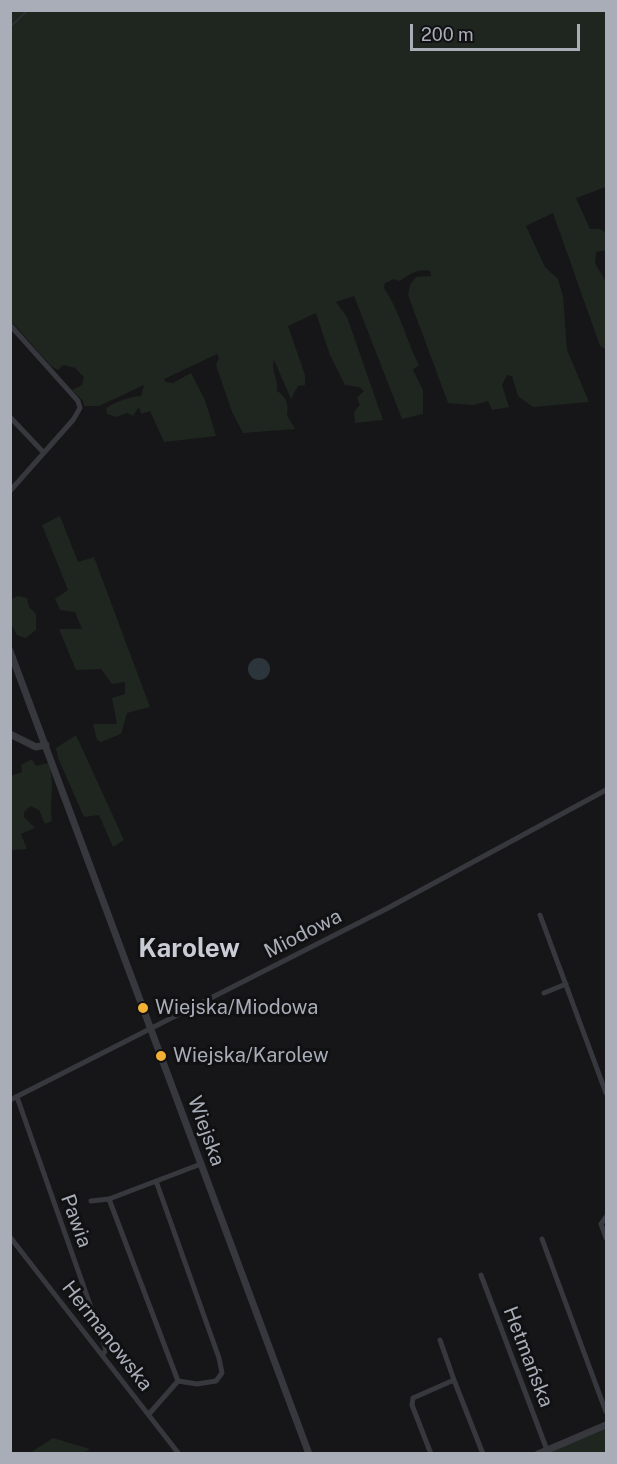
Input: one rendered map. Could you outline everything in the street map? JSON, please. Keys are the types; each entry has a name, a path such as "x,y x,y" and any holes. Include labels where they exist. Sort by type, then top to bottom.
{"street":[{"path":"10,325 78,401 80,408 73,420 10,491"},
{"path":"10,417 44,453"},
{"name":"Wiejska","path":"10,651 152,1030 306,1453"},
{"path":"10,734 36,747 46,746"},
{"name":"Miodowa","path":"14,1099 388,908 606,790"},
{"path":"540,915 606,1093"},
{"path":"544,993 566,984"},
{"name":"Pawia","path":"14,1099 106,1350 103,1354"},
{"path":"91,1201 109,1199 201,1164"},
{"path":"156,1181 219,1358 222,1373 216,1382 197,1384 178,1381"},
{"path":"109,1199 178,1381"},
{"path":"606,1217 601,1224 606,1238"},
{"name":"Hermanowska","path":"10,1237 179,1454"},
{"path":"542,1239 606,1412"},
{"name":"Hetmańska","path":"481,1275 547,1450"},
{"path":"440,1340 483,1454"},
{"path":"431,1454 412,1405 413,1398 454,1380"},
{"path":"149,1414 178,1381"},
{"path":"538,1454 606,1425"}],"shaded area":[{"path":"10,11 606,11 606,187 576,198 590,229 600,229 606,233 606,250 596,252 595,263 606,282 606,349 600,346 553,213 526,226 545,267 558,279 563,296 567,350 589,402 533,407 518,396 512,376 507,375 502,385 509,407 492,410 488,401 474,405 448,403 408,295 410,285 416,277 431,276 430,271 422,270 400,281 394,279 385,283 384,288 419,365 413,370 423,390 423,414 402,419 354,296 336,302 347,317 383,420 355,423 354,412 360,405 357,398 364,391 359,387 345,385 330,355 316,313 288,326 305,375 305,385 298,386 291,399 274,360 273,364 277,391 286,401 287,415 295,429 243,433 232,412 216,365 219,358 217,354 164,379 166,382 173,383 191,373 205,400 216,436 164,442 150,411 141,414 139,407 133,416 127,413 117,417 107,414 106,408 119,401 141,396 144,385 99,406 84,406 83,401 72,390 82,385 84,377 75,368 63,365 58,370 50,365 11,321"},
{"path":"60,516 78,562 94,557 150,707 127,713 121,734 101,742 97,740 93,724 117,724 112,698 125,694 125,682 112,684 101,669 76,670 59,629 82,629 75,612 60,610 55,599 68,590 42,525"},
{"path":"18,596 27,598 29,607 36,614 36,630 26,638 17,635 11,624 11,599"},
{"path":"255,658 263,658 270,665 270,673 263,680 255,680 248,673 248,665"},
{"path":"76,735 124,840 113,847 99,815 84,817 58,758 56,748"},
{"path":"32,759 36,766 48,763 52,778 52,821 45,824 39,810 30,806 24,812 24,817 35,828 21,834 27,849 11,850 11,776 22,772 21,765"},
{"path":"606,1429 606,1453 547,1453"},
{"path":"53,1438 90,1449 84,1453 30,1453"}],"waterway":[{"path":"10,27 28,10"}],"place":[{"name":"Wiejska/Miodowa","path":"143,1008"},
{"name":"Wiejska/Karolew","path":"161,1056"}],"district":[{"name":"Karolew","path":"189,949"}]}
